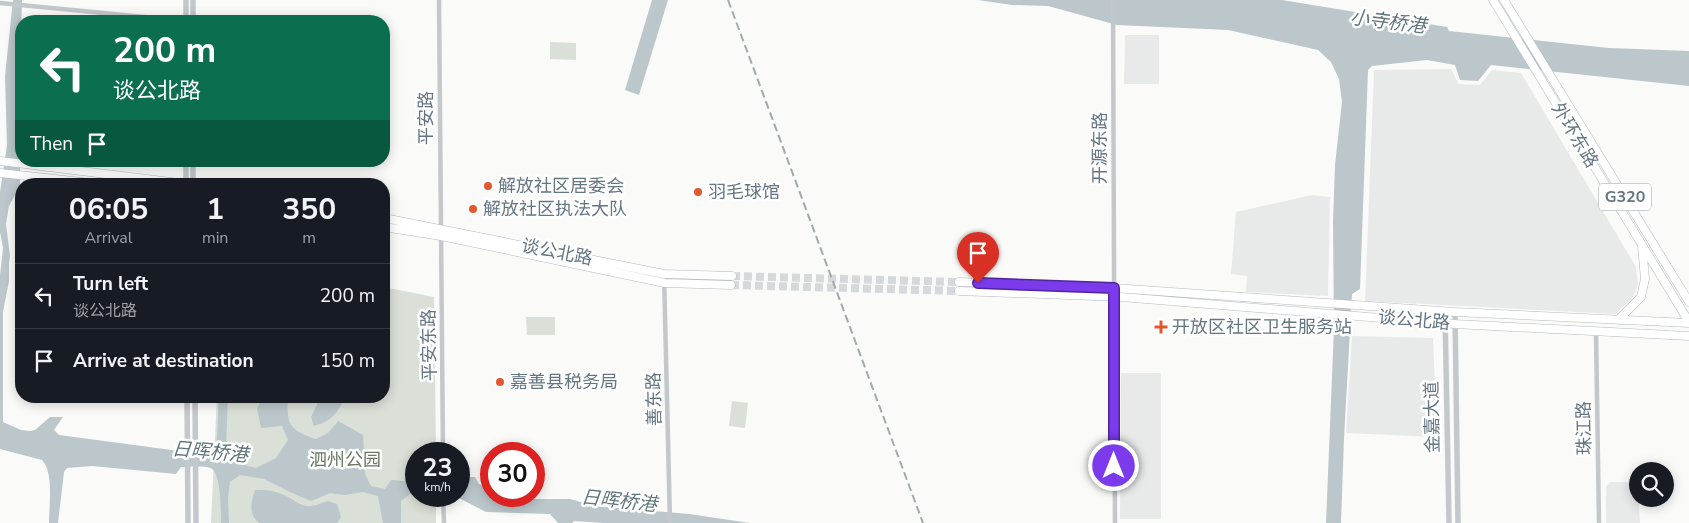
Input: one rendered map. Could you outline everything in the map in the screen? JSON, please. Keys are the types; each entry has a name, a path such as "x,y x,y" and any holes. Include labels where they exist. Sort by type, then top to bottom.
{"main road":[{"name":"外环东路","path":"1494,0 1689,323"},
{"name":"外环东路","path":"1504,0 1689,302"},
{"path":"0,161 15,162"},
{"path":"56,167 140,178"},
{"path":"0,173 49,178"},
{"name":"谈公北路","path":"390,219 665,283 731,285"},
{"name":"谈公北路","path":"390,228 441,232 664,274 732,276"},
{"path":"1618,320 1640,297 1645,279 1642,245"},
{"name":"谈公北路","path":"959,282 1114,288 1445,312 1689,323"},
{"name":"谈公北路","path":"959,291 1114,296 1455,324 1689,336"}],"street":[{"path":"186,0 186,15"},
{"path":"193,0 193,15"},
{"name":"平安路","path":"439,0 441,232"},
{"name":"开源东路","path":"1113,0 1115,523"},
{"path":"0,3 123,15"},
{"name":"平安东路","path":"441,232 443,442"},
{"name":"善东路","path":"664,274 670,523"},
{"name":"金嘉大道","path":"1445,312 1449,523"},
{"name":"金嘉大道","path":"1455,312 1458,523"},
{"name":"珠江路","path":"1596,332 1599,523"},
{"path":"187,403 188,523"},
{"path":"195,403 196,523"},
{"path":"443,507 444,523"}],"shaded area":[{"path":"1125,35 1159,35 1159,84 1124,84"},
{"path":"1451,69 1459,84 1480,85 1492,70 1521,73 1636,267 1638,285 1632,299 1615,314 1365,301 1374,70"},
{"path":"1312,195 1330,197 1328,296 1246,292 1247,276 1231,274 1236,212"},
{"path":"1352,336 1433,338 1437,437 1346,433"},
{"path":"1121,373 1161,373 1161,519 1120,519"},
{"path":"1610,482 1629,482 1629,507 1639,507 1640,523 1606,523 1606,486"}],"green space":[{"path":"550,42 576,43 576,60 550,59"},
{"name":"泗州公园","path":"390,288 434,297 436,442 405,442 405,507 436,507 436,523 211,523 217,403 390,403"},
{"path":"526,317 555,317 555,335 527,335"},
{"path":"732,401 748,403 745,428 729,426"}],"water":[{"path":"13,0 22,0 22,15 15,15 15,167 20,167 20,178 15,178 15,195 9,206 6,224 10,256 9,281 3,312 3,422 21,430 30,431 35,430 50,417 63,417 54,430 59,435 179,451 181,458 216,457 219,403 228,403 226,448 223,455 226,460 256,468 276,458 288,440 282,426 261,428 257,409 260,403 288,403 289,420 300,433 316,439 328,433 338,421 363,435 365,474 371,486 385,489 391,480 405,481 405,498 401,501 401,523 383,523 378,496 363,492 345,495 330,493 311,501 264,479 240,475 230,482 228,498 229,523 221,523 219,486 215,473 210,468 181,467 176,474 92,466 67,468 64,472 58,523 49,523 50,499 46,466 42,460 0,449 0,275 3,248 0,232 0,192 7,145 5,76"},
{"path":"652,0 668,0 639,95 625,90"},
{"name":"小寺桥港","path":"978,0 1282,0 1447,27 1449,31 1609,48 1689,51 1689,86 1491,65 1478,81 1460,80 1455,65 1427,60 1372,66 1368,70 1360,289 1352,294 1341,523 1326,523 1334,328 1333,221 1335,165 1342,102 1339,79 1331,62 1318,50 1228,30 1117,25 1048,6 1012,5"},
{"path":"318,403 342,403 334,416 326,421 314,426 311,417"},
{"path":"470,477 475,477 480,484 480,507 545,507 545,499 570,499 595,506 689,514 750,523 604,523 574,521 572,523 558,523 550,514 486,512 470,504"},
{"path":"255,490 276,492 305,506 318,505 327,501 337,504 341,517 337,523 259,523 252,512"}],"tunnel":[{"path":"732,276 959,282"},
{"path":"731,285 959,291"}],"railway":[{"path":"728,0 923,523"}],"place":[{"name":"解放社区居委会","path":"488,186"},
{"name":"羽毛球馆","path":"698,192"},
{"name":"解放社区执法大队","path":"473,209"},
{"name":"开放区社区卫生服务站","path":"1161,327"},
{"name":"嘉善县税务局","path":"500,382"}],"route":[{"path":"978,283 1114,288 1114,466"}],"water label":[{"name":"日晖桥港","path":"210,452"},
{"name":"日晖桥港","path":"619,501"}]}
